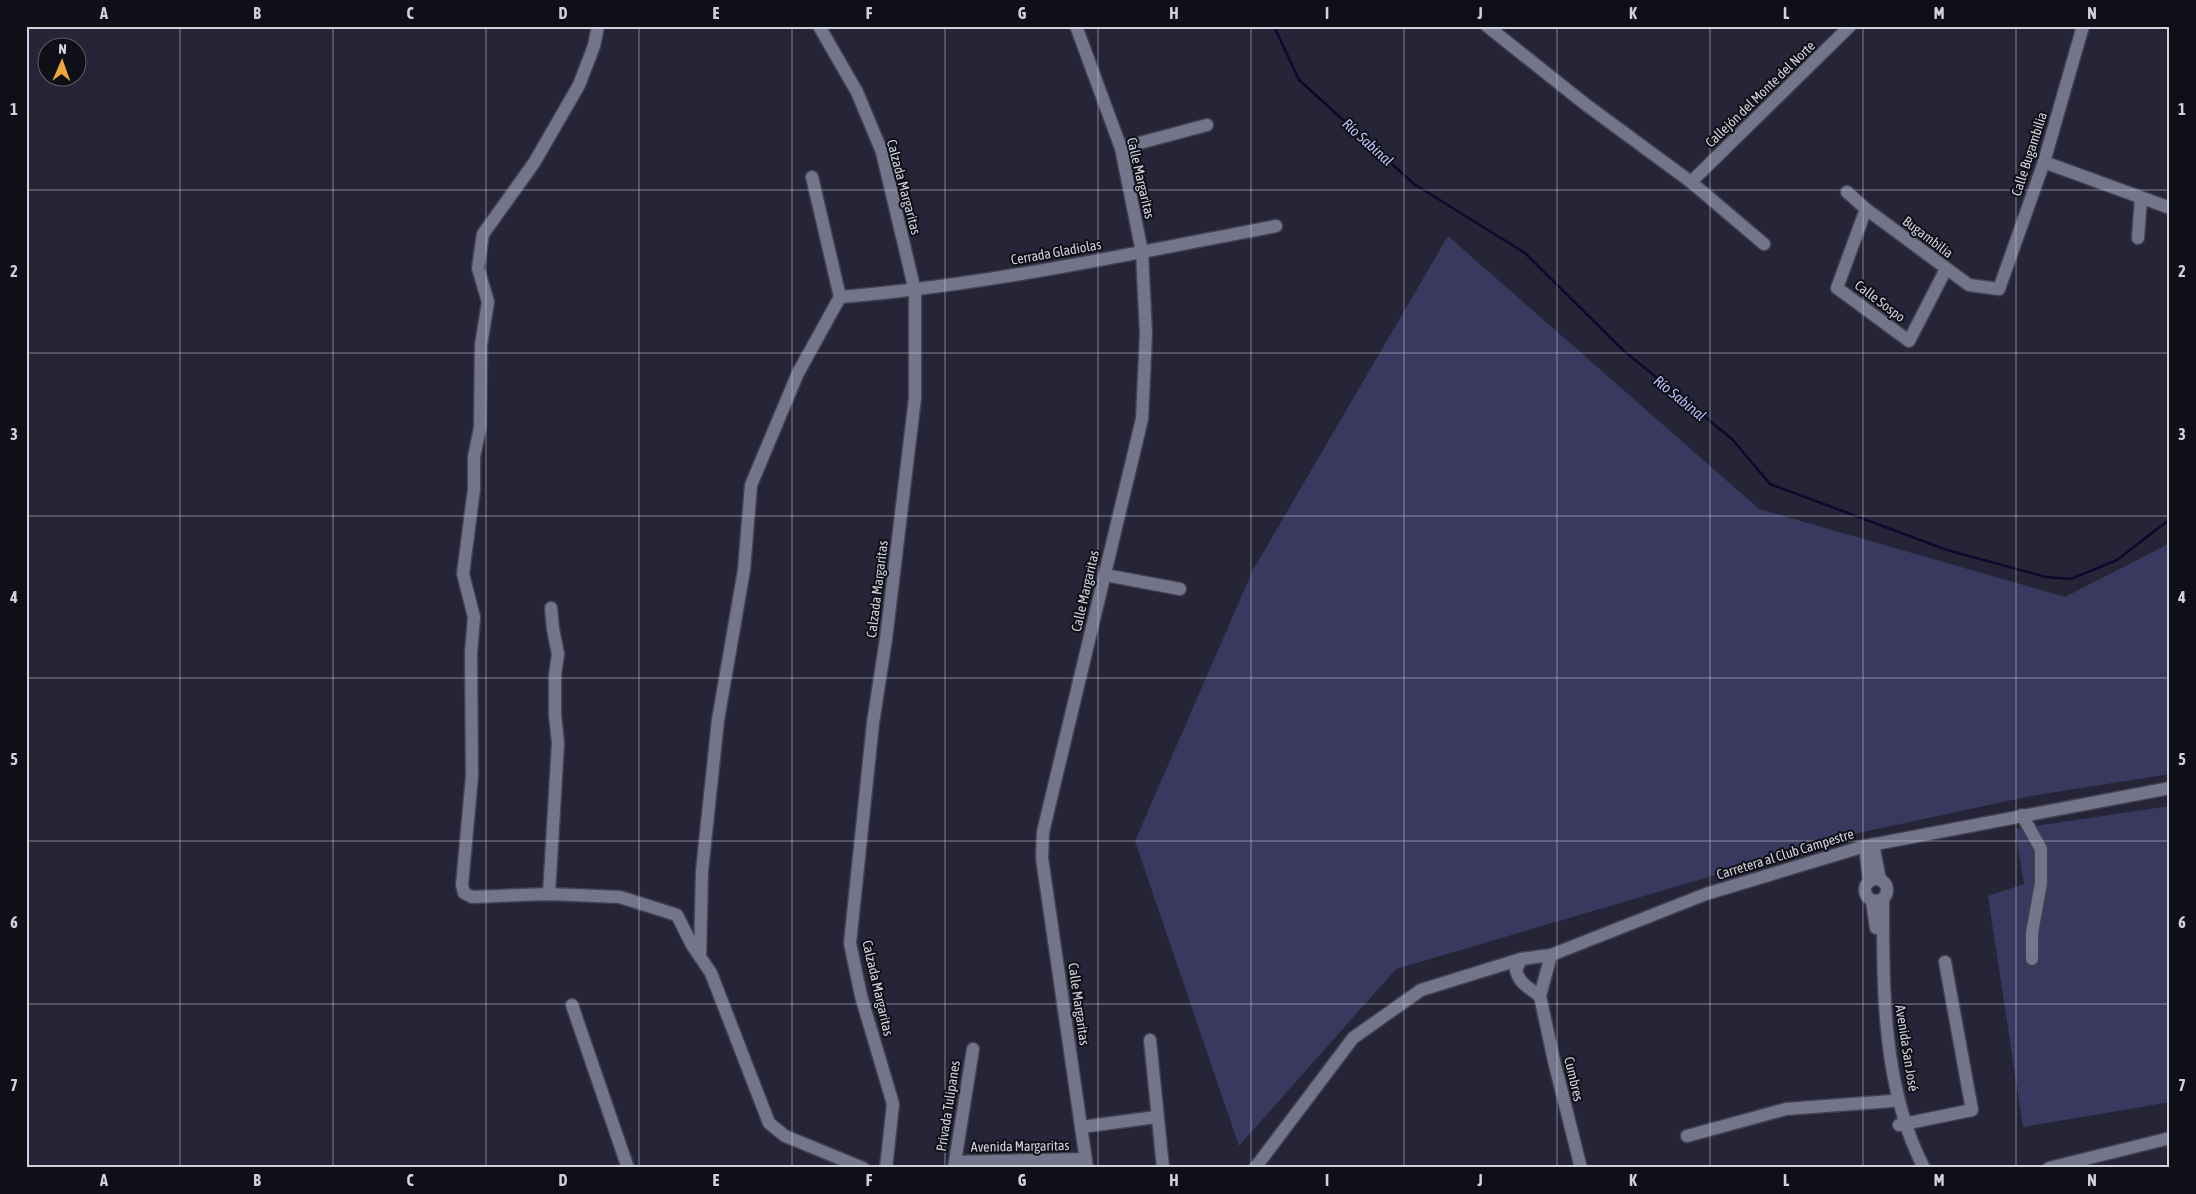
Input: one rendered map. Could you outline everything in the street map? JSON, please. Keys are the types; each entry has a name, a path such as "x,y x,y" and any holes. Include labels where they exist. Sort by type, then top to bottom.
{"street":[{"path":"598,26 594,46 579,85 534,163 483,234 478,268 488,302 480,345 480,428 474,458 474,489 463,574 474,617 471,653 472,776 462,885 464,893 472,897 549,894 620,897 677,915 711,973 769,1123 785,1136 863,1168"},
{"name":"Calzada Margaritas","path":"819,26 857,92 882,152 915,291 915,398 886,639 873,723 850,943 861,996 893,1104 886,1168"},
{"name":"Calle Margaritas","path":"1076,26 1121,148 1142,252 1146,334 1142,420 1043,832 1042,858 1087,1163"},
{"path":"1487,26 1585,104 1691,182 1764,244"},
{"name":"Callejón del Monte del Norte","path":"1691,182 1850,26"},
{"name":"Calle Bugambilia","path":"1999,290 2044,162 2083,26"},
{"path":"1121,148 1207,125"},
{"path":"2044,162 2123,189 2141,198 2170,208"},
{"path":"700,957 702,871 718,720 744,570 751,485 798,373 840,297 812,177"},
{"name":"Bugambilia","path":"1847,192 1866,209 1969,285 1999,290"},
{"path":"2138,238 2141,198"},
{"name":"Calle Sospo","path":"1866,209 1837,288 1908,341 1946,269"},
{"name":"Cerrada Gladiolas","path":"840,297 915,291 1142,252 1276,226"},
{"path":"1105,575 1180,589"},
{"path":"549,894 558,743 555,715 555,675 558,654 552,629 550,608"},
{"name":"Carretera al Club Campestre","path":"1255,1168 1353,1038 1421,990 1521,959 1551,955 1706,894 1869,845 2170,788"},
{"path":"2134,794 2147,799 2170,796"},
{"path":"2022,815 2040,849 2041,883 2032,933 2032,959"},
{"path":"1869,845 1874,881 1865,892 1877,900 1887,888 1874,881"},
{"name":"Avenida San José","path":"1877,900 1875,919 1880,1038 1892,1101 1924,1168"},
{"name":"Avenida San José","path":"1877,900 1887,1036 1902,1124 1915,1168"},
{"name":"Cumbres","path":"1551,955 1540,996 1554,1062 1581,1168"},
{"path":"1521,959 1516,970 1518,977 1522,983 1540,996"},
{"path":"1902,1124 1972,1110 1945,962"},
{"path":"572,1005 628,1168"},
{"path":"1150,1040 1156,1117 1163,1168"},
{"name":"Privada Tulipanes","path":"954,1165 973,1049"},
{"path":"1687,1136 1786,1109 1892,1101"},
{"path":"1082,1127 1156,1117"},
{"path":"2049,1168 2170,1138"},
{"name":"Avenida Margaritas","path":"954,1165 1087,1163"}],"shaded area":[{"path":"1448,236 1759,509 2065,597 2170,543 2170,774 2031,796 1858,833 1396,969 1239,1146 1135,841 1253,570"},
{"path":"2170,806 2170,1102 2023,1127 1988,896 2024,884 2015,829"}],"waterway":[{"name":"Río Sabinal","path":"1274,26 1299,80 1414,184 1525,253 1624,351 1732,439 1770,484 1947,550 2046,577 2071,579 2117,560 2170,519"}]}
